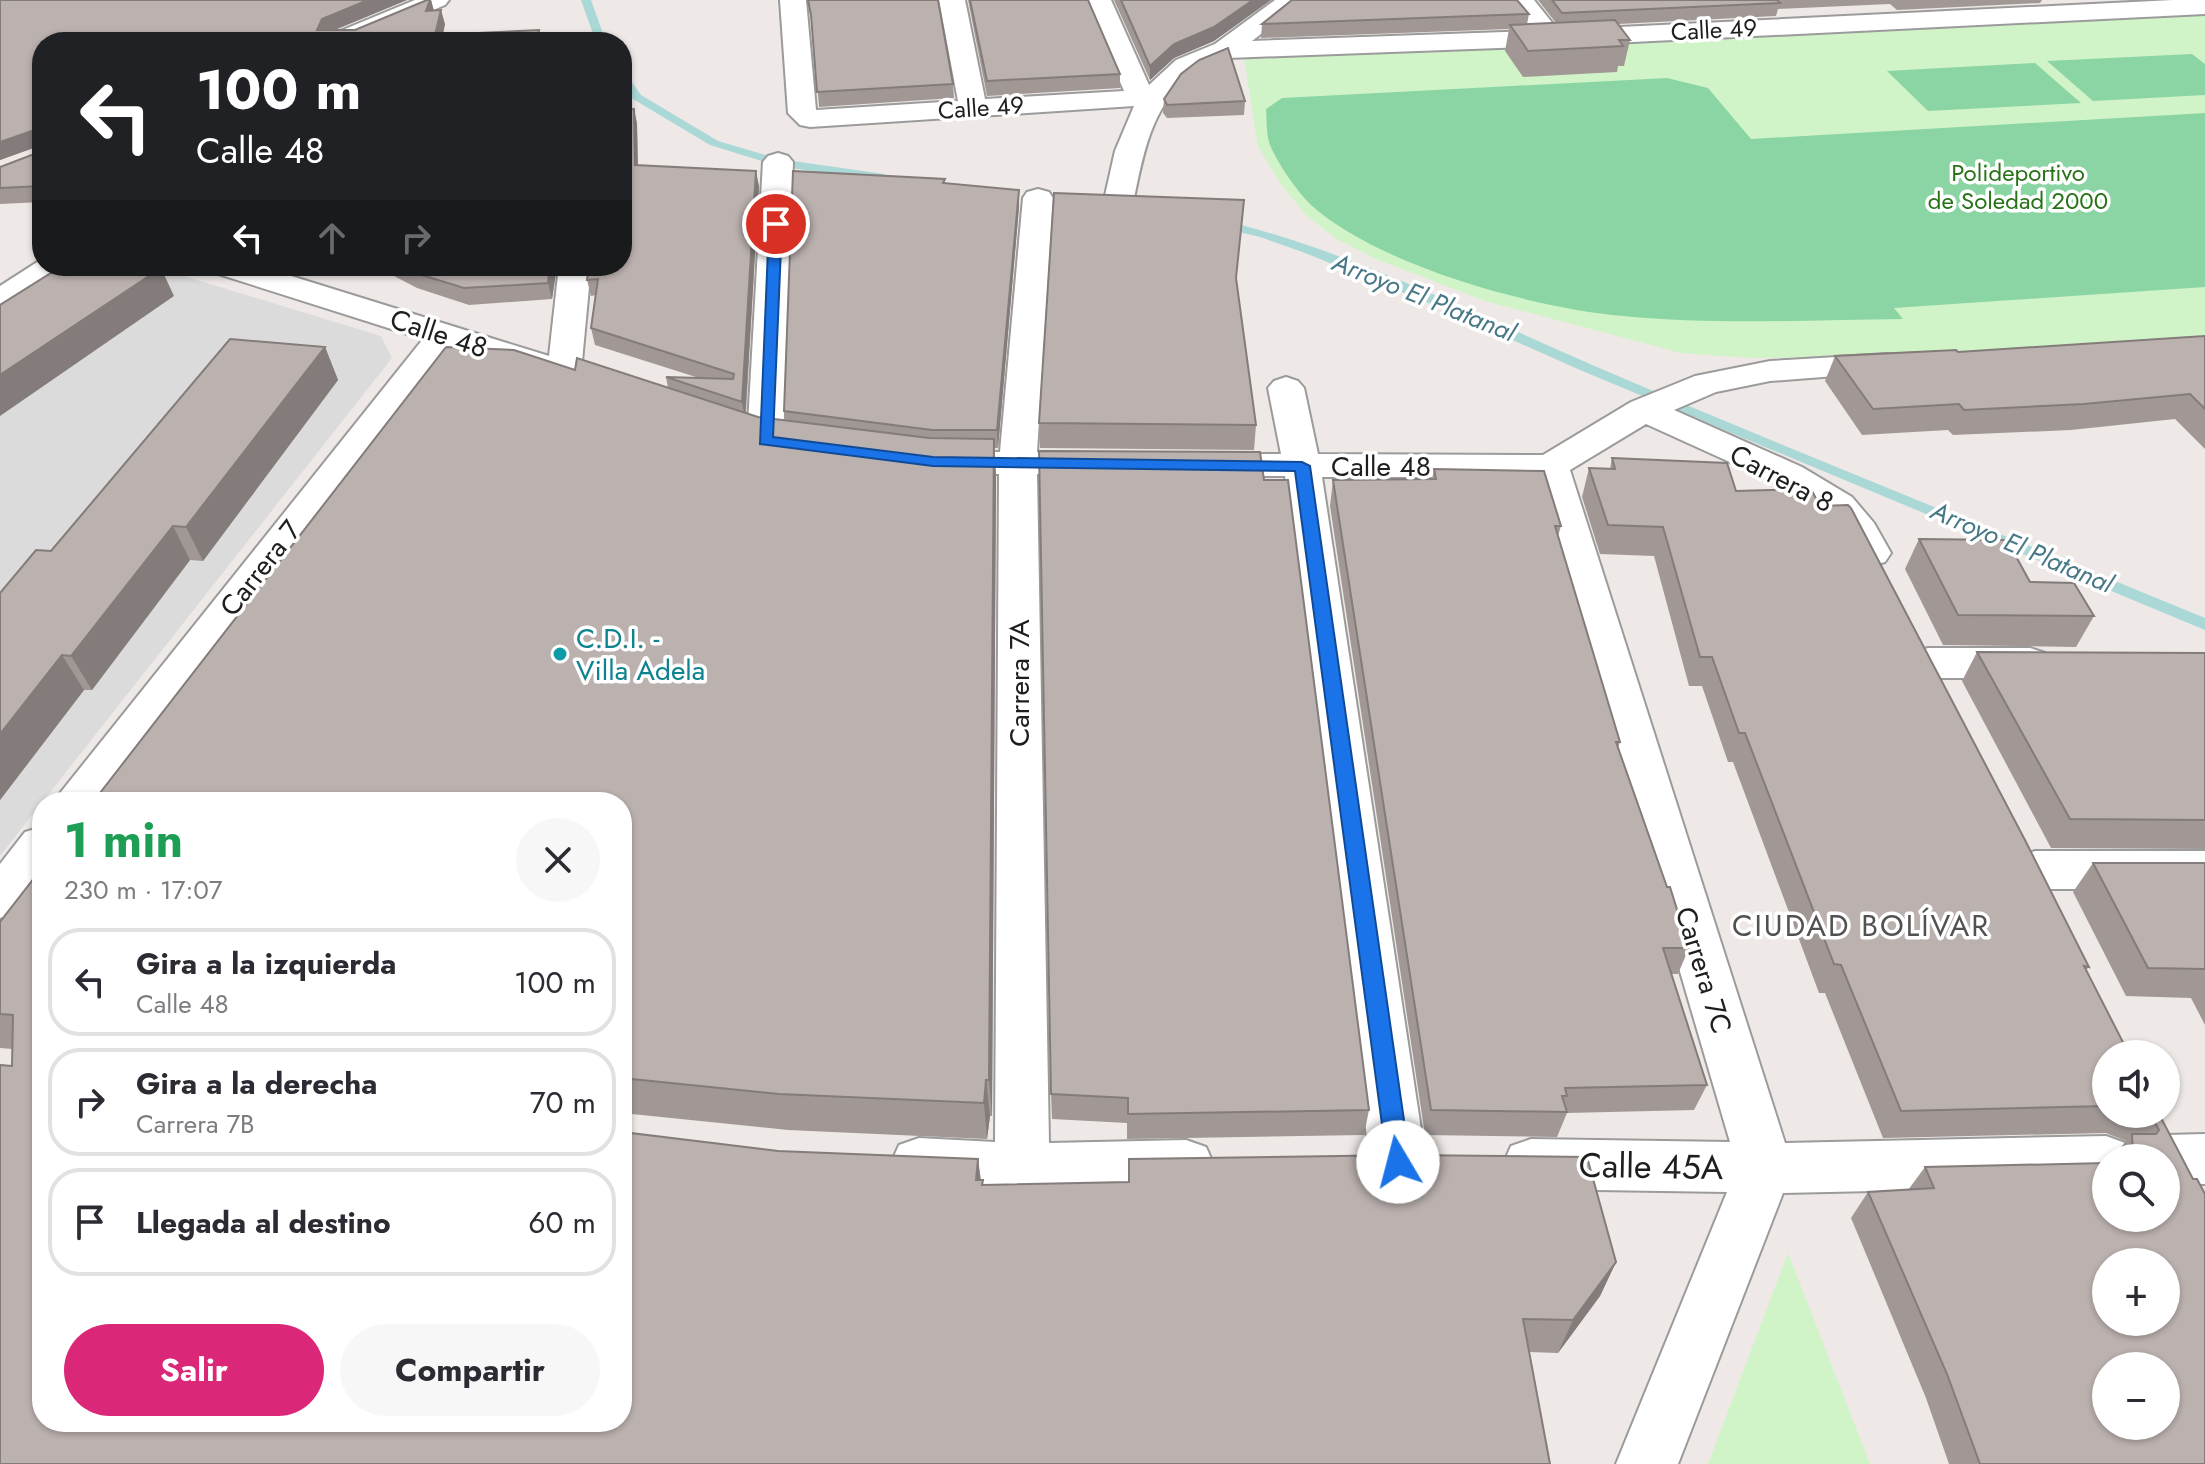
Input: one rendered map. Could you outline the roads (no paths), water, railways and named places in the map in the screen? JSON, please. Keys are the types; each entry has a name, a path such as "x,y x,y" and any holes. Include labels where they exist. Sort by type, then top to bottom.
{"street":[{"path":"361,32 436,0"},
{"name":"Calle 49","path":"793,0 802,113 810,119 1146,97"},
{"path":"952,0 973,109"},
{"path":"1098,0 1146,97"},
{"path":"1249,0 1262,23"},
{"path":"1117,209 1129,151 1146,97 1185,66 1224,50 1291,0"},
{"path":"1521,0 1551,38"},
{"path":"1870,0 1892,21"},
{"name":"Calle 49","path":"1224,50 1892,21 2064,6 2205,6"},
{"path":"1690,10 1708,30"},
{"path":"766,439 778,162"},
{"name":"Carrera 7A","path":"1022,1168 1018,463 1038,198"},
{"path":"0,300 37,276"},
{"name":"Calle 48","path":"258,276 578,377 575,276"},
{"name":"Carrera 7","path":"84,792 444,334"},
{"path":"1550,466 1644,410 1707,383 1770,371 1926,362"},
{"path":"1286,388 1302,466"},
{"name":"Carrera 8","path":"1644,410 1789,475 1839,505 1860,532 1887,584"},
{"path":"903,458 1129,464"},
{"name":"Calle 48","path":"1176,465 1550,466"},
{"name":"Calle 45A","path":"1302,466 1419,1163 1765,1168 2092,1161"},
{"name":"Carrera 7C","path":"1550,466 1765,1168"},
{"path":"1908,623 1949,704"},
{"path":"1928,663 2072,664"},
{"path":"2014,828 2056,912"},
{"path":"0,899 32,858"},
{"path":"2035,870 2205,870"},
{"path":"2180,1156 2205,1208"},
{"path":"866,1161 1022,1168 1242,1164"},
{"path":"1647,1464 1765,1168"}],"waterway":[{"name":"Arroyo El Platanal","path":"586,0 597,32"},
{"name":"Arroyo El Platanal","path":"632,90 637,97 714,143 778,162 884,178"},
{"name":"Arroyo El Platanal","path":"1218,223 1310,250 1446,305 1585,367 2205,624"}],"place":[{"name":"C.D.I. - Villa Adela","path":"560,654"}],"district":[{"name":"CIUDAD BOLÍVAR","path":"1861,926"}],"park label":[{"name":"Polideportivo de Soledad 2000","path":"2018,187"}]}
